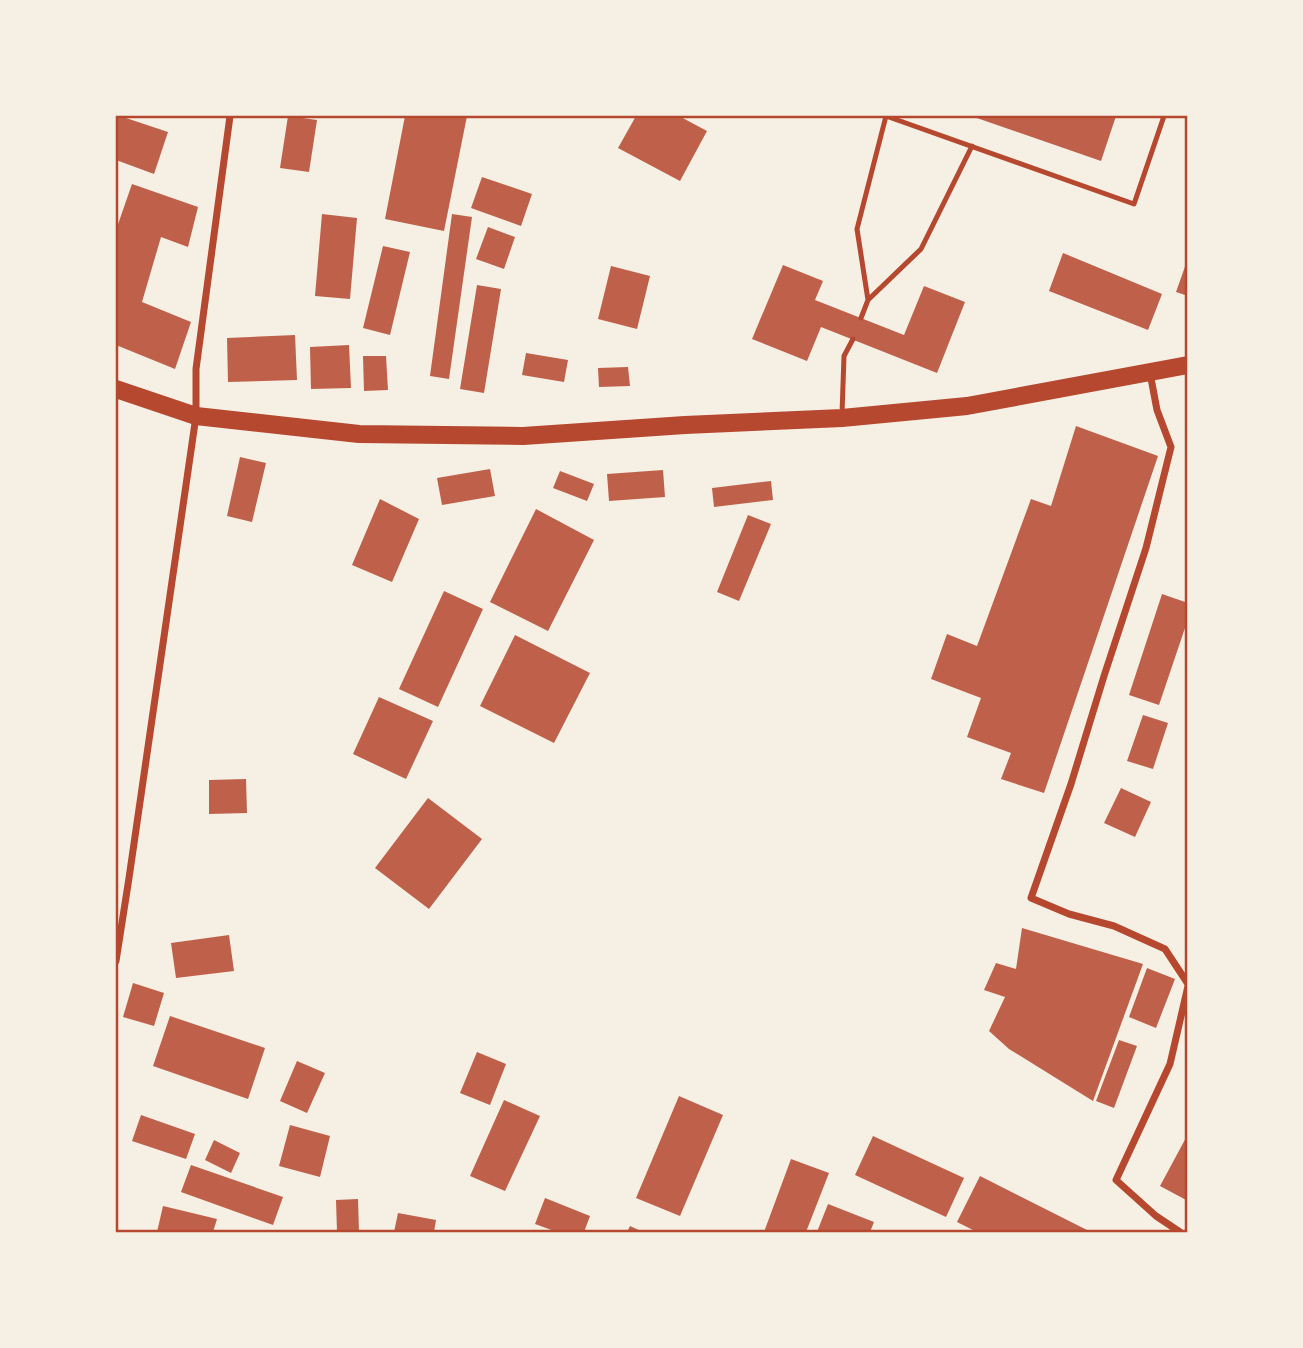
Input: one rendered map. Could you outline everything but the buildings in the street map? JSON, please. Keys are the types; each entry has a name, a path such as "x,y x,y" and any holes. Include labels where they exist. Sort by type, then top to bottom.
{"main road":[{"path":"116,389 196,416 359,434 523,436 842,418 967,406 1188,365"}],"street":[{"path":"116,961 196,416 196,369 230,116"},
{"path":"1150,372 1157,410 1171,447 1146,548 1071,784 1031,898 1069,914 1114,926 1165,949 1188,985 1170,1064 1116,1180 1156,1216 1180,1233"}],"lane":[{"path":"868,300 857,229 886,116 1134,204 1164,116"},
{"path":"861,318 868,300 921,249 972,146"},
{"path":"842,418 844,356 853,339"}]}
